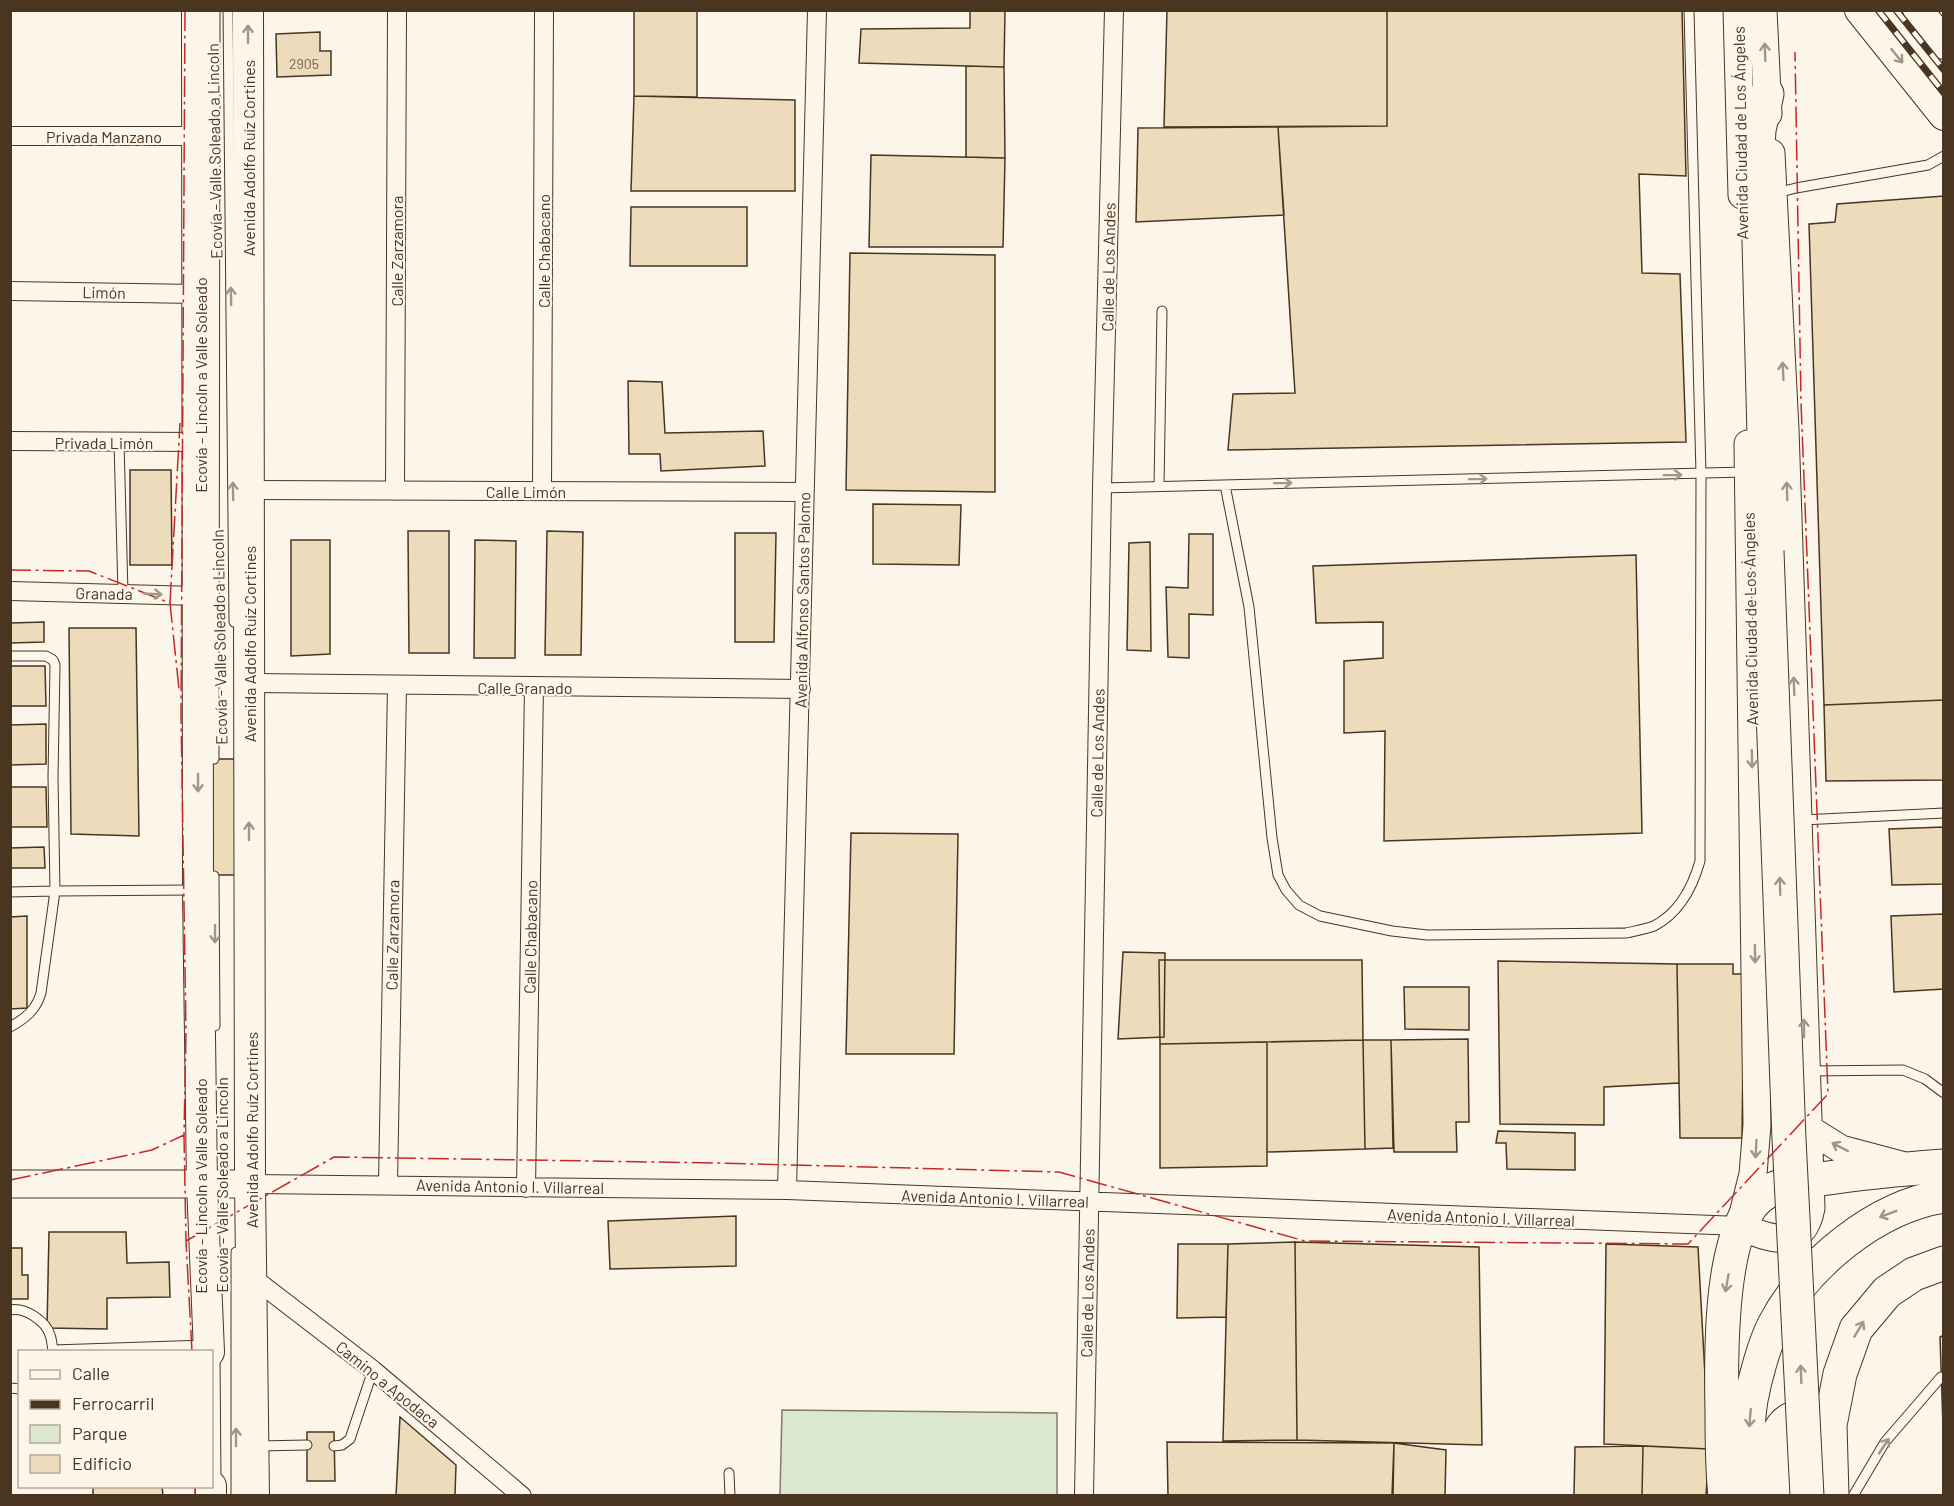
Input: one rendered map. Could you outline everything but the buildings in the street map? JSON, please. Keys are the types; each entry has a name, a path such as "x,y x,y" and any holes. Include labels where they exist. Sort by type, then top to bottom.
{"highway":[{"path":"1767,94 1759,130 1757,175 1767,551 1789,1139 1807,1496"},
{"path":"1725,1496 1721,1462 1721,1348 1724,1300 1740,1226 1753,1204 1766,1192 1779,1186 1859,1173 1930,1167"},
{"path":"1749,1496 1747,1442 1751,1399 1773,1327 1786,1306 1823,1260 1878,1218 1944,1196"},
{"path":"1832,1496 1830,1425 1840,1374 1856,1329 1887,1292 1914,1274 1944,1263"},
{"path":"1775,1496 1774,1450 1779,1430 1792,1418 1806,1415 1830,1425"}],"main road":[{"name":"Avenida Adolfo Ruíz Cortines","path":"197,10 196,596 206,883 223,1186 252,1276 254,1496"},
{"name":"Avenida Adolfo Ruíz Cortines","path":"223,1186 249,683 248,10"},
{"name":"Avenida Ciudad de Los Ángeles","path":"1737,10 1749,472 1757,1125 1753,1174 1740,1226 1757,1234 1779,1239 1795,1237 1801,1233 1811,1208 1799,820 1774,193 1763,10"},
{"path":"1860,10 1944,115"},
{"path":"1917,10 1944,44"},
{"path":"1809,1129 1840,1149 1930,1167"},
{"name":"Avenida Antonio I. Villarreal","path":"10,1184 223,1186"},
{"path":"209,1348 223,1186"}],"street":[{"name":"Calle Zarzamora","path":"395,490 397,10"},
{"name":"Calle Chabacano","path":"542,491 544,10"},
{"name":"Avenida Alfonso Santos Palomo","path":"787,1190 817,10"},
{"name":"Calle de Los Andes","path":"1084,1496 1102,488 1114,10"},
{"name":"Privada Manzano","path":"10,136 197,136"},
{"name":"Limón","path":"10,291 197,294"},
{"name":"Privada Limón","path":"10,441 197,442"},
{"name":"Calle Limón","path":"249,490 804,492"},
{"name":"Granada","path":"10,591 196,596"},
{"name":"Calle Granado","path":"249,683 801,689"},
{"name":"Calle Zarzamora","path":"388,1184 397,686"},
{"name":"Calle Chabacano","path":"525,1188 534,687"},
{"name":"Avenida Antonio I. Villarreal","path":"223,1186 388,1184 525,1188 787,1190 1740,1226"},
{"name":"Camino a Apodaca","path":"252,1276 373,1370 522,1496"}],"lane":[{"name":"Ecovía - Lincoln a Valle Soleado","path":"214,759 215,10"},
{"name":"Ecovía - Valle Soleado a Lincoln","path":"228,10 234,628"},
{"path":"1225,485 1249,607 1272,837 1278,875 1286,890 1299,905 1320,916 1392,931 1427,935 1626,933 1654,926 1682,901 1695,879 1700,861 1701,474 1689,10"},
{"path":"1774,193 1928,165 1944,156"},
{"path":"1160,486 1162,311"},
{"path":"120,442 123,593"},
{"path":"1102,488 1749,472"},
{"path":"10,656 46,656 53,660 55,665 53,777 55,891 38,1004 32,1012 10,1027"},
{"path":"1799,820 1944,813"},
{"path":"10,892 206,883 215,1042"},
{"path":"1806,1072 1903,1070 1925,1079 1944,1093"},
{"name":"Ecovía - Lincoln a Valle Soleado","path":"215,1233 223,1186"},
{"name":"Ecovía - Valle Soleado a Lincoln","path":"223,1186 236,1219"},
{"name":"Ecovía - Valle Soleado a Lincoln","path":"236,1242 236,1496"},
{"name":"Ecovía - Lincoln a Valle Soleado","path":"213,1496 215,1256"},
{"path":"10,1310 16,1309 35,1316 50,1333 53,1350"},
{"path":"105,1350 209,1348"},
{"path":"334,1446 342,1445 350,1439 373,1370"},
{"path":"1853,1496 1885,1442 1941,1377"},
{"path":"254,1446 307,1445"},
{"path":"729,1473 730,1496"}],"green space":[{"path":"782,1410 1057,1413 1057,1495 780,1495"}],"railway":[{"path":"1878,10 1944,93"},
{"path":"1896,10 1944,70"}],"power":[{"path":"185,10 181,713 186,1033 184,1135 186,1241 192,1350"},
{"path":"186,1241 334,1157 717,1163 1059,1172 1305,1241 1688,1244 1828,1094 1801,402 1795,52"},
{"path":"170,603 180,423"},
{"path":"10,570 89,571 170,603 179,689"},
{"path":"10,1180 152,1150 184,1135"},
{"path":"195,1488 195,1496"}]}
